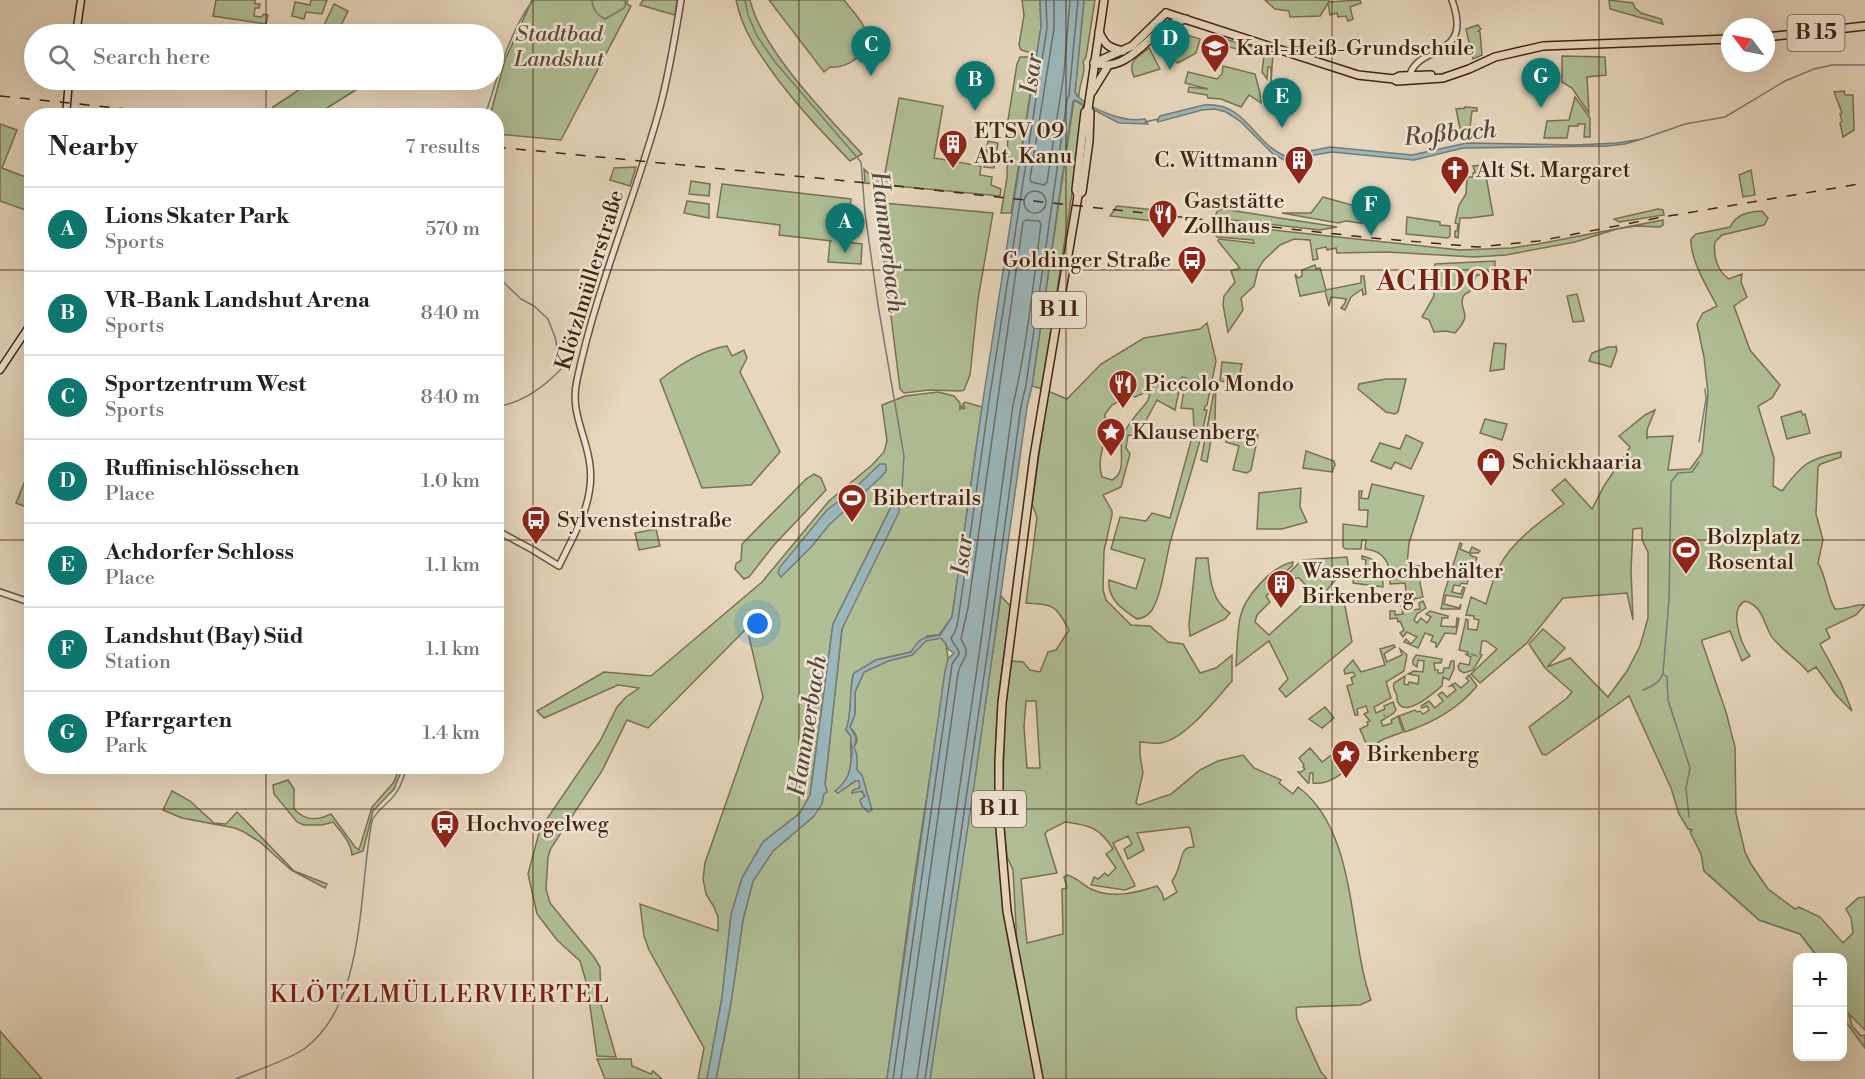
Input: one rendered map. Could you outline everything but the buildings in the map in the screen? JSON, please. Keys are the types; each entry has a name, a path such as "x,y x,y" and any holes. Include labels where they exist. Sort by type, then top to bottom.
{"main road":[{"path":"77,24 81,0"},
{"path":"1104,0 1099,32 1106,45 1123,51"},
{"path":"1094,63 1123,51 1144,37 1161,16 1167,13 1358,75 1394,79 1397,76 1409,78 1454,73 1495,57 1543,46 1721,39"},
{"path":"1153,38 1167,13"},
{"path":"1090,95 1108,66 1137,52 1164,27 1186,19"},
{"name":"B 15","path":"1775,36 1865,26"},
{"name":"B 11","path":"1039,1079 1006,902 999,816 1002,703 1034,456 1078,195 1076,190 1085,112 1088,109 1099,32"},
{"path":"1094,63 1108,66"},
{"path":"67,108 68,90"},
{"path":"0,370 24,334"}],"street":[{"name":"Klötzlmüllerstraße","path":"504,535 559,566 584,514 591,487 589,459 575,410 576,382 597,307 659,110 670,65 681,0"},
{"path":"1409,78 1415,66 1444,47 1455,35 1458,18 1452,0"},
{"path":"0,592 24,600"}],"green space":[{"path":"216,0 255,0 255,4 260,4 259,8 255,8 254,16 268,15 266,24 213,16"},
{"path":"311,0 327,0 322,14 306,12 304,19 292,16 295,2 310,5"},
{"name":"Stadtbad Landshut","path":"532,0 626,0 625,3 631,6 561,140 504,135 504,108 492,108 497,90 504,90 505,60"},
{"path":"643,0 677,0 675,15 640,5"},
{"path":"736,0 750,0 757,19 781,61 814,102 862,154 850,161 787,92 753,43 743,23"},
{"path":"769,0 844,0 864,27 866,43 863,50 845,65 830,67 824,72"},
{"path":"1022,0 1040,0 1041,27 1011,213 1001,213 1007,178 1008,120 1017,64 1020,57 1030,57 1031,53 1021,50 1019,45 1024,15"},
{"path":"1084,0 1095,0 1086,57 1083,62 1084,70 1079,98 1075,92"},
{"path":"1265,0 1329,0 1329,2 1360,0 1361,3 1350,7 1353,19 1348,21 1346,16 1338,17 1337,13 1330,15 1328,3 1320,16 1290,17 1289,11 1275,9"},
{"path":"1609,0 1633,3 1641,13 1661,19 1663,24 1610,9"},
{"path":"334,4 348,11 342,24 325,24"},
{"path":"1478,25 1481,29 1478,31 1480,32 1482,55 1473,59 1466,29"},
{"path":"1181,27 1183,34 1200,39 1196,53 1178,63 1172,59 1161,38 1173,29"},
{"path":"1210,35 1254,47 1253,51 1260,53 1261,49 1273,53 1271,82 1271,67 1268,67 1267,79 1262,72 1264,56 1250,55 1250,52 1216,44 1216,41 1212,40 1211,43 1208,42"},
{"path":"1149,48 1160,69 1134,77 1132,67 1134,60"},
{"path":"1562,56 1605,57 1606,75 1587,77 1589,113 1572,88 1562,82"},
{"path":"1223,66 1255,74 1261,103 1249,95 1241,107 1221,99 1208,98 1207,95 1188,92 1189,87 1208,89 1185,83 1188,72 1217,79 1222,74"},
{"path":"299,90 356,90 327,108 273,107"},
{"path":"1844,91 1845,95 1853,95 1854,130 1843,137 1840,123 1842,113 1834,92"},
{"path":"1575,97 1590,118 1590,137 1584,137 1585,124 1578,124 1578,126 1569,126 1567,138 1544,138 1547,121 1569,120"},
{"path":"899,98 943,106 934,158 981,166 980,175 992,177 991,185 1001,189 1000,196 865,183 864,169 868,173 882,176 885,173"},
{"path":"1074,100 1083,105 1080,140 1042,389 1032,386"},
{"path":"1477,108 1477,111 1472,111 1470,127 1473,128 1470,137 1462,138 1456,109"},
{"path":"0,124 17,130 2,168 24,176 24,210 0,201"},
{"path":"988,141 998,143 994,168 984,167"},
{"path":"1484,165 1493,215 1460,218 1458,238 1455,237 1458,224 1455,223 1459,205 1466,194 1467,177 1473,177 1475,172 1473,166"},
{"path":"636,167 630,186 610,180 614,168"},
{"path":"1751,170 1755,195 1743,197 1739,175"},
{"path":"691,181 710,184 709,196 689,194"},
{"path":"722,184 851,199 846,242 862,244 861,264 828,262 830,241 832,241 779,235 780,225 717,217"},
{"path":"1323,197 1366,209 1366,224 1346,221 1338,223 1282,213 1311,213"},
{"path":"687,201 709,204 709,218 684,213"},
{"path":"883,203 993,213 978,299 970,375 964,390 904,393 900,389 882,230 878,220"},
{"path":"1117,206 1154,210 1153,221 1110,216"},
{"path":"1658,209 1663,210 1664,215 1619,222 1614,219"},
{"path":"1218,210 1337,227 1320,230 1214,218"},
{"path":"1762,211 1768,218 1764,225 1722,235 1715,242 1715,257 1721,272 1729,279 1742,274 1741,282 1747,297 1734,306 1750,350 1780,385 1772,398 1758,406 1774,458 1773,486 1782,491 1795,474 1813,460 1841,452 1841,457 1818,467 1816,514 1823,540 1818,563 1835,609 1865,605 1856,615 1826,629 1830,638 1820,644 1841,683 1852,711 1836,695 1816,667 1808,672 1777,644 1759,610 1751,603 1745,601 1737,612 1740,636 1750,656 1742,661 1730,631 1702,640 1702,642 1726,712 1735,747 1736,814 1745,852 1751,864 1768,889 1795,909 1799,907 1820,917 1843,943 1853,933 1851,918 1846,909 1858,898 1865,897 1865,1030 1849,1014 1852,1026 1861,1036 1865,1035 1865,1048 1847,1023 1847,953 1815,953 1800,934 1759,920 1704,871 1701,854 1690,832 1692,830 1688,829 1679,814 1671,788 1629,696 1546,755 1542,754 1529,727 1572,692 1545,668 1529,644 1543,629 1565,648 1547,667 1570,658 1608,697 1627,671 1640,646 1648,618 1648,552 1642,540 1642,528 1633,529 1631,570 1633,620 1627,593 1563,598 1527,643 1480,683 1471,674 1497,649 1486,641 1482,641 1480,654 1482,655 1473,670 1464,673 1459,670 1458,666 1460,663 1469,665 1471,657 1465,654 1468,652 1459,650 1466,619 1468,629 1477,630 1479,620 1474,619 1474,616 1466,615 1471,597 1486,604 1495,575 1513,547 1564,504 1552,490 1565,479 1592,509 1630,447 1619,436 1645,415 1655,410 1647,430 1647,439 1648,437 1673,436 1668,470 1690,469 1702,453 1708,393 1697,324 1703,313 1717,306 1696,264 1691,239 1696,234 1730,227 1743,214"},
{"path":"1407,217 1440,222 1440,225 1450,226 1450,236 1448,238 1406,234"},
{"path":"1663,220 1663,225 1660,227 1636,226 1617,229 1575,242 1506,255 1474,257 1387,252 1337,253 1336,248 1327,250 1326,247 1316,249 1318,259 1313,260 1310,240 1294,239 1280,245 1264,260 1258,269 1254,286 1241,298 1243,310 1228,332 1223,305 1224,296 1235,282 1231,271 1240,268 1218,241 1219,239 1254,243 1253,240 1217,237 1208,223 1460,250 1511,248"},
{"path":"1495,261 1495,269 1476,276 1471,290 1463,297 1462,306 1465,316 1455,333 1434,332 1429,320 1422,317 1434,296 1435,264"},
{"path":"1315,265 1316,269 1320,268 1326,290 1361,283 1361,276 1364,276 1366,294 1363,295 1362,289 1351,297 1345,310 1341,308 1346,299 1331,297 1329,306 1325,291 1300,296 1295,274 1298,278 1302,276 1302,270"},
{"path":"1577,294 1584,321 1573,322 1567,296"},
{"path":"1207,323 1216,361 1204,410 1207,410 1199,444 1170,543 1161,587 1152,610 1147,615 1137,619 1126,612 1113,598 1109,580 1136,589 1145,559 1111,549 1120,517 1146,521 1152,513 1170,518 1194,430 1193,409 1181,408 1186,378 1182,377 1175,410 1157,400 1140,432 1134,431 1133,436 1128,435 1126,448 1130,454 1121,487 1103,495 1112,515 1104,551 1103,590 1106,600 1131,625 1150,626 1168,642 1183,644 1200,673 1216,668 1232,655 1232,681 1199,718 1179,735 1160,743 1140,742 1143,773 1136,803 1139,805 1171,794 1200,770 1218,761 1243,755 1254,768 1281,780 1279,783 1293,794 1298,787 1317,806 1331,830 1341,857 1371,1000 1360,1005 1296,1008 1297,1019 1321,1072 1327,1079 1043,1079 1026,1001 1017,945 1013,870 1007,857 1003,816 1004,723 1012,661 1023,662 1030,670 1040,672 1048,652 1056,650 1069,630 1053,608 1043,604 1026,603 1037,517 1032,504 1048,391 1067,399 1101,364 1144,338 1200,329","holes":["1146,392 1150,395 1147,402 1126,429 1122,439 1122,461 1117,476 1112,480 1102,477 1100,460 1106,432 1105,414 1112,405 1130,395 1135,397","1026,701 1036,701 1040,768 1027,768 1024,727","1065,822 1088,826 1099,832 1113,849 1106,854 1116,868 1108,876 1105,873 1098,879 1094,877 1091,885 1125,890 1135,886 1113,843 1128,836 1132,844 1124,849 1128,859 1144,850 1137,833 1188,827 1194,847 1184,851 1172,881 1177,892 1164,900 1157,886 1132,893 1107,894 1091,889 1067,875 1064,877 1067,888 1062,889 1063,934 1027,943 1021,879 1057,873 1045,834"]},
{"path":"1494,343 1506,344 1504,369 1490,371"},
{"path":"727,346 732,356 744,350 747,358 740,372 780,452 751,485 702,488 660,380 691,359"},
{"path":"1616,346 1617,350 1611,367 1589,361 1592,353"},
{"path":"1222,362 1242,364 1238,383 1220,381"},
{"path":"1386,379 1406,379 1398,412 1395,414 1386,412 1358,389 1359,384"},
{"path":"1216,381 1215,419 1207,462 1201,460"},
{"path":"938,392 954,396 960,403 960,409 962,406 963,409 965,408 963,404 965,402 982,407 952,617 939,635 927,636 911,652 876,660 853,675 846,730 851,736 851,765 849,777 835,791 838,793 857,780 860,788 853,790 852,793 859,790 864,794 864,798 860,800 862,806 869,801 864,783 857,770 854,747 857,741 850,727 855,714 855,692 864,672 888,661 912,655 926,640 941,638 946,644 948,659 913,886 887,1079 716,1079 731,1003 743,920 753,881 773,851 814,816 824,793 827,792 825,784 842,629 895,505 891,507 833,624 810,795 800,813 763,842 742,878 731,915 722,998 707,1079 698,1079 704,1048 649,950 644,936 640,904 718,931 718,917 706,894 703,879 705,863 763,697 747,628 648,728 627,720 602,771 551,848 548,857 546,889 550,903 600,967 601,1005 616,1057 597,1056 587,985 580,961 557,940 537,914 528,874 540,829 600,741 617,707 639,688 618,685 544,718 537,711 604,672 651,676 762,582 829,501 884,452 887,441 882,405 905,396"},
{"path":"1801,411 1803,415 1805,414 1810,433 1787,439 1781,417"},
{"path":"1485,419 1507,424 1502,440 1480,433"},
{"path":"1230,428 1258,435 1251,470 1247,473 1233,470 1239,446 1226,442"},
{"path":"1406,435 1423,443 1411,469 1395,462 1391,469 1371,461 1380,443 1400,449"},
{"path":"1306,451 1334,461 1332,472 1303,468"},
{"path":"814,474 821,478 826,490 774,545 749,577 744,579 735,569 736,564 741,560 742,544 806,479"},
{"path":"24,483 24,506 16,503"},
{"path":"1372,484 1424,496 1409,543 1407,565 1421,566 1420,583 1423,597 1410,602 1411,610 1420,609 1419,603 1423,601 1426,608 1417,614 1414,620 1417,623 1421,618 1427,623 1431,617 1426,614 1430,611 1448,616 1448,618 1442,618 1441,626 1456,627 1457,618 1459,619 1456,634 1445,633 1437,647 1436,643 1431,641 1433,636 1425,633 1418,648 1404,642 1406,639 1411,644 1417,637 1407,632 1403,637 1400,633 1404,630 1400,621 1398,622 1397,618 1390,619 1390,611 1395,611 1395,615 1403,614 1400,601 1407,600 1405,583 1390,584 1386,560 1378,553 1365,549 1366,540 1362,540 1361,549 1343,547 1343,524 1367,527 1368,510 1359,510 1359,491 1362,491 1361,498 1368,499"},
{"path":"1301,488 1300,507 1307,522 1282,529 1257,529 1259,493"},
{"path":"656,529 660,546 639,550 635,533"},
{"path":"1460,543 1462,544 1460,549 1469,553 1472,547 1480,551 1470,555 1477,558 1472,570 1457,569 1454,577 1457,579 1459,576 1462,577 1465,571 1470,573 1467,584 1454,585 1452,592 1461,594 1463,587 1465,588 1462,598 1446,595 1444,604 1459,608 1461,604 1460,609 1441,609 1444,594"},
{"path":"1362,556 1373,560 1380,566 1383,587 1353,583 1354,576 1364,577 1366,560 1362,559"},
{"path":"1347,557 1348,565 1327,590 1338,600 1344,601 1352,642 1286,697 1279,689 1288,679 1269,641 1236,666 1238,630 1247,601 1260,584 1276,569 1293,562 1292,566 1282,575 1284,578 1302,560","holes":["1296,578 1299,578 1314,594 1269,635 1255,622 1257,615 1270,602 1266,596 1275,589 1280,593"]},
{"path":"1196,558 1208,558 1215,596 1230,613 1225,619 1190,636 1189,624"},
{"path":"1001,596 1011,607 998,703 996,790 998,855 1010,953 1037,1079 930,1079"},
{"path":"1394,645 1395,647 1384,654 1387,662 1402,655 1400,649 1407,655 1404,671 1386,682 1391,698 1374,707 1376,713 1393,702 1396,710 1381,721 1383,726 1392,723 1391,720 1398,716 1403,732 1368,748 1360,729 1368,725 1367,722 1370,721 1364,714 1368,712 1366,706 1357,709 1358,715 1355,715 1347,686 1353,684 1351,678 1355,676 1353,672 1345,674 1344,670 1353,660 1361,672 1385,665 1380,649"},
{"path":"1416,655 1442,659 1441,663 1434,663 1438,673 1443,673 1444,668 1449,668 1451,661 1454,661 1454,669 1449,680 1443,677 1442,686 1426,698 1414,706 1403,707 1397,701 1394,683 1405,676 1404,684 1408,685 1409,682 1418,684 1419,676 1408,674 1414,671 1423,672 1424,661 1418,660 1417,667 1413,664"},
{"path":"1469,675 1477,686 1462,702 1435,720 1405,732 1399,716 1415,710 1423,714 1429,710 1427,706 1422,708 1421,706 1429,701 1435,708 1443,701 1438,695 1442,692 1447,697 1456,690 1450,686 1455,683 1461,688 1469,681 1466,678"},
{"path":"1325,707 1334,718 1322,728 1309,719"},
{"path":"1310,748 1322,762 1338,750 1351,764 1329,781 1313,783 1313,773 1310,773 1308,783 1298,772 1305,769 1299,758"},
{"path":"397,774 400,774 394,789 373,811 363,851 352,855 348,841 333,822 322,825 304,825 297,822 274,794 273,785 288,780 294,789 294,809 302,816 311,819 331,814 359,850 372,807 394,782"},
{"path":"172,791 190,801 214,823 226,824 237,812 294,871 327,884 325,888 291,870 260,842 244,832 235,828 182,818 163,810"},
{"path":"0,1031 42,1079 0,1079"},
{"path":"597,1059 631,1059 632,1066 651,1074 653,1071 662,1079 605,1079"}],"water":[{"name":"Isar","path":"1040,0 1084,0 1075,92 1077,96 1091,106 1109,114 1128,119 1145,119 1148,124 1119,123 1073,101 930,1079 887,1079 945,671 948,659 954,653 948,649 941,638 926,641 912,655 888,661 864,672 855,692 855,714 850,727 856,739 854,747 857,755 857,770 862,775 872,810 868,812 862,806 860,800 865,796 862,791 852,793 853,790 860,788 859,781 855,781 838,793 835,791 846,779 850,766 851,736 846,730 854,673 876,660 911,652 923,639 940,635 952,617 1041,27"},
{"path":"1204,105 1230,109 1274,150 1285,156 1330,147 1412,155 1467,143 1575,145 1642,139 1607,146 1463,148 1414,160 1332,152 1284,160 1273,154 1240,121 1226,112 1215,109 1202,110 1157,121 1160,116"},
{"path":"880,464 886,466 886,471 882,476 829,525 781,577 778,573 780,567 827,510 853,490"},
{"path":"895,505 899,508 899,512 842,629 825,784 827,792 814,816 773,851 753,881 743,920 731,1003 716,1079 707,1079 722,998 731,915 742,878 763,842 800,813 810,795 833,624 891,507"}],"waterway":[{"path":"504,57 524,13 533,0"},
{"path":"592,0 596,11 605,19 624,8 628,0"},
{"name":"Hammerbach","path":"745,0 748,15 757,36 775,62 861,162 865,213 878,305 904,456 902,489"},
{"name":"Roßbach","path":"1642,139 1685,124 1725,117 1785,81 1814,69 1832,65 1865,65"},
{"path":"487,108 493,90"},
{"name":"Roßbach","path":"1145,122 1158,119"},
{"path":"504,283 548,319 555,337 561,369 532,393 504,405"},
{"path":"1699,442 1706,399 1705,389"},
{"path":"1643,690 1657,682 1663,673 1669,599 1671,482 1678,473 1692,472 1699,462"},
{"path":"1471,654 1477,656"},
{"path":"1663,674 1667,677 1668,700 1690,768 1686,788 1689,817"},
{"path":"236,1079 304,1049 324,1029 339,1004 350,975 356,944 372,821 397,791 405,774"},
{"path":"1709,875 1759,920 1800,934 1814,953"}],"railway":[{"path":"0,96 118,108"},
{"path":"504,148 878,184 1373,238 1478,247 1539,241 1657,218 1865,183"}],"place":[{"name":"Ruffinischlösschen","path":"1170,70"},
{"name":"Karl-Heiß-Grundschule","path":"1215,74"},
{"name":"Sportzentrum West","path":"871,76"},
{"name":"Pfarrgarten","path":"1541,108"},
{"name":"VR-Bank Landshut Arena","path":"975,111"},
{"name":"Achdorfer Schloss","path":"1282,128"},
{"name":"ETSV 09 Abt. Kanu","path":"953,170"},
{"name":"C. Wittmann","path":"1299,186"},
{"name":"Alt St. Margaret","path":"1455,196"},
{"name":"Landshut (Bay) Süd","path":"1371,236"},
{"name":"Gaststätte Zollhaus","path":"1163,240"},
{"name":"Lions Skater Park","path":"845,253"},
{"name":"Goldinger Straße","path":"1192,286"},
{"name":"Piccolo Mondo","path":"1123,410"},
{"name":"Klausenberg","path":"1111,458"},
{"name":"Schickhaaria","path":"1491,488"},
{"name":"Bibertrails","path":"852,524"},
{"name":"Sylvensteinstraße","path":"536,546"},
{"name":"Bolzplatz Rosental","path":"1686,576"},
{"name":"Wasserhochbehälter Birkenberg","path":"1281,610"},
{"name":"Birkenberg","path":"1346,780"},
{"name":"Hochvogelweg","path":"445,850"}],"district":[{"name":"ACHDORF","path":"1455,281"},
{"name":"KLÖTZLMÜLLERVIERTEL","path":"440,995"}]}
